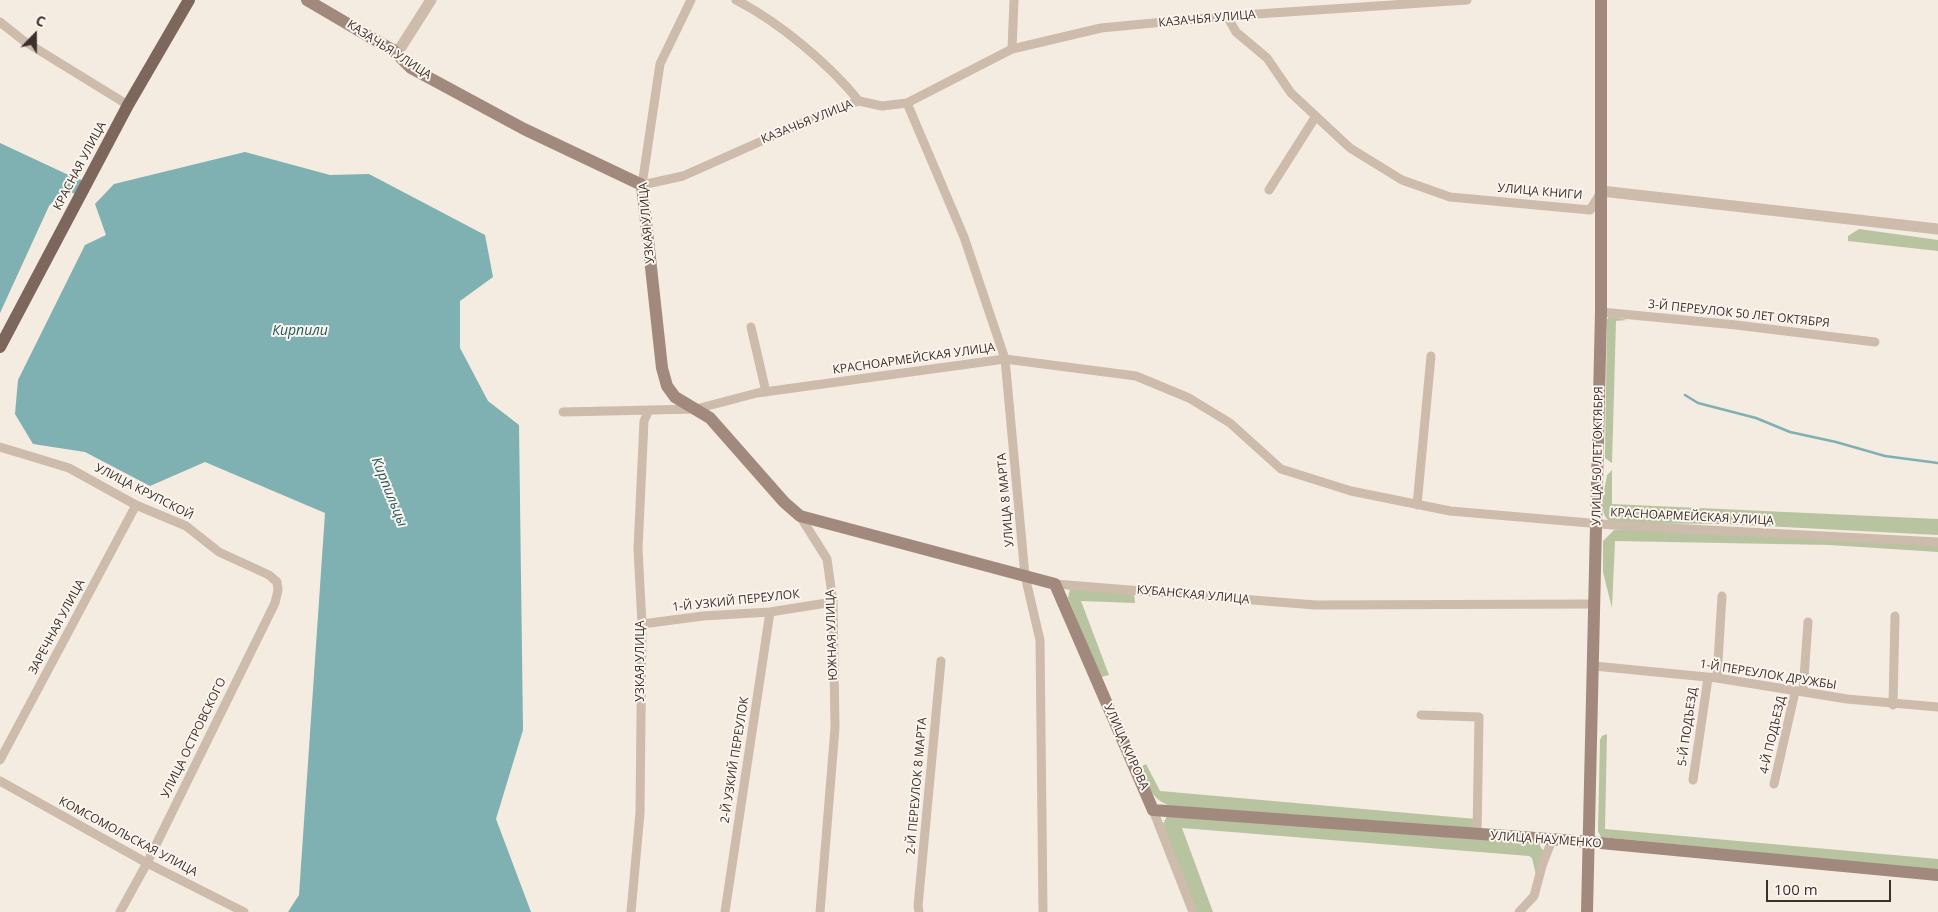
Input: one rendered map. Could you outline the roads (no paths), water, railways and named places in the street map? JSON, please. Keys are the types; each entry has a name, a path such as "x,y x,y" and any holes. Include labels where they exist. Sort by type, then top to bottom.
{"main road":[{"name":"КРАСНАЯ УЛИЦА","path":"0,347 128,105 189,0"},
{"name":"КАЗАЧЬЯ УЛИЦА","path":"307,0 394,51 411,68 524,129 642,184"},
{"name":"УЛИЦА 50 ЛЕТ ОКТЯБРЯ","path":"1587,912 1601,312 1601,0"},
{"name":"УЗКАЯ УЛИЦА","path":"642,184 662,368 670,392 696,409"},
{"name":"ЮЖНАЯ УЛИЦА","path":"696,409 710,418 784,502 800,516"},
{"name":"КУБАНСКАЯ УЛИЦА","path":"800,516 1055,584"},
{"name":"УЛИЦА КИРОВА","path":"1055,584 1154,810"},
{"name":"УЛИЦА НАУМЕНКО","path":"1154,810 1590,842 1938,875"}],"street":[{"path":"394,51 401,47 431,0"},
{"name":"УЗКАЯ УЛИЦА","path":"642,184 660,64 691,0"},
{"path":"736,0 762,14 793,38 859,101"},
{"path":"1012,49 1014,0"},
{"name":"КАЗАЧЬЯ УЛИЦА","path":"642,184 651,184 683,176 829,111 859,101 882,106 907,103 1012,49 1101,28 1227,16 1467,0"},
{"name":"УЛИЦА КНИГИ","path":"1227,16 1236,32 1266,58 1291,93 1350,148 1402,180 1450,197 1590,210 1601,191 1938,229"},
{"path":"0,22 24,41 128,105"},
{"name":"УЛИЦА 8 МАРТА","path":"907,103 964,237 1005,359 1025,576 1040,640 1043,912"},
{"path":"1269,190 1316,116"},
{"name":"3-Й ПЕРЕУЛОК 50 ЛЕТ ОКТЯБРЯ","path":"1601,312 1736,325 1875,342"},
{"path":"751,327 766,392"},
{"path":"1417,505 1431,356"},
{"name":"КРАСНОАРМЕЙСКАЯ УЛИЦА","path":"563,412 696,409 766,392 1005,359 1136,376 1189,398 1230,423 1281,469 1351,491 1417,505 1450,511 1597,524 1938,542"},
{"name":"УЗКАЯ УЛИЦА","path":"631,912 640,813 642,624 638,549 644,421 649,410"},
{"name":"УЛИЦА КРУПСКОЙ","path":"0,447 68,468 136,505 186,526 219,552 269,575"},
{"name":"ЗАРЕЧНАЯ УЛИЦА","path":"0,760 136,505"},
{"name":"ЮЖНАЯ УЛИЦА","path":"800,516 827,559 833,602 835,728 820,912"},
{"name":"УЛИЦА ОСТРОВСКОГО","path":"120,912 147,863 275,603 278,590 277,582 269,575"},
{"name":"КУБАНСКАЯ УЛИЦА","path":"1055,584 1315,605 1594,604"},
{"name":"5-Й ПОДЪЕЗД","path":"1693,780 1713,678 1722,596"},
{"name":"1-Й УЗКИЙ ПЕРЕУЛОК","path":"642,624 703,616 770,612 833,602"},
{"name":"2-Й УЗКИЙ ПЕРЕУЛОК","path":"725,912 770,612"},
{"path":"1893,704 1895,616"},
{"name":"4-Й ПОДЪЕЗД","path":"1774,784 1799,692 1808,622"},
{"name":"2-Й ПЕРЕУЛОК 8 МАРТА","path":"919,912 941,661"},
{"name":"1-Й ПЕРЕУЛОК ДРУЖБЫ","path":"1594,666 1713,678 1799,692 1893,704 1938,707"},
{"path":"1422,714 1479,717 1477,835"},
{"name":"КОМСОМОЛЬСКАЯ УЛИЦА","path":"0,781 147,863 244,912"},
{"name":"УЛИЦА КИРОВА","path":"1154,810 1193,912"},
{"path":"1519,912 1534,896 1542,866 1552,840"}],"water":[{"path":"0,143 75,178 49,206 0,313"},
{"name":"Кирпили","path":"245,152 330,175 369,174 485,235 493,277 460,301 460,348 488,401 519,425 523,730 496,819 531,912 288,912 299,895 325,513 205,462 150,486 85,452 33,444 15,414 18,380 85,245 106,235 95,204 114,184"}],"waterway":[{"name":"Кирпильцы","path":"52,179 79,187"},
{"path":"1685,395 1698,403 1756,418 1790,432 1836,442 1885,456 1938,463"}]}
